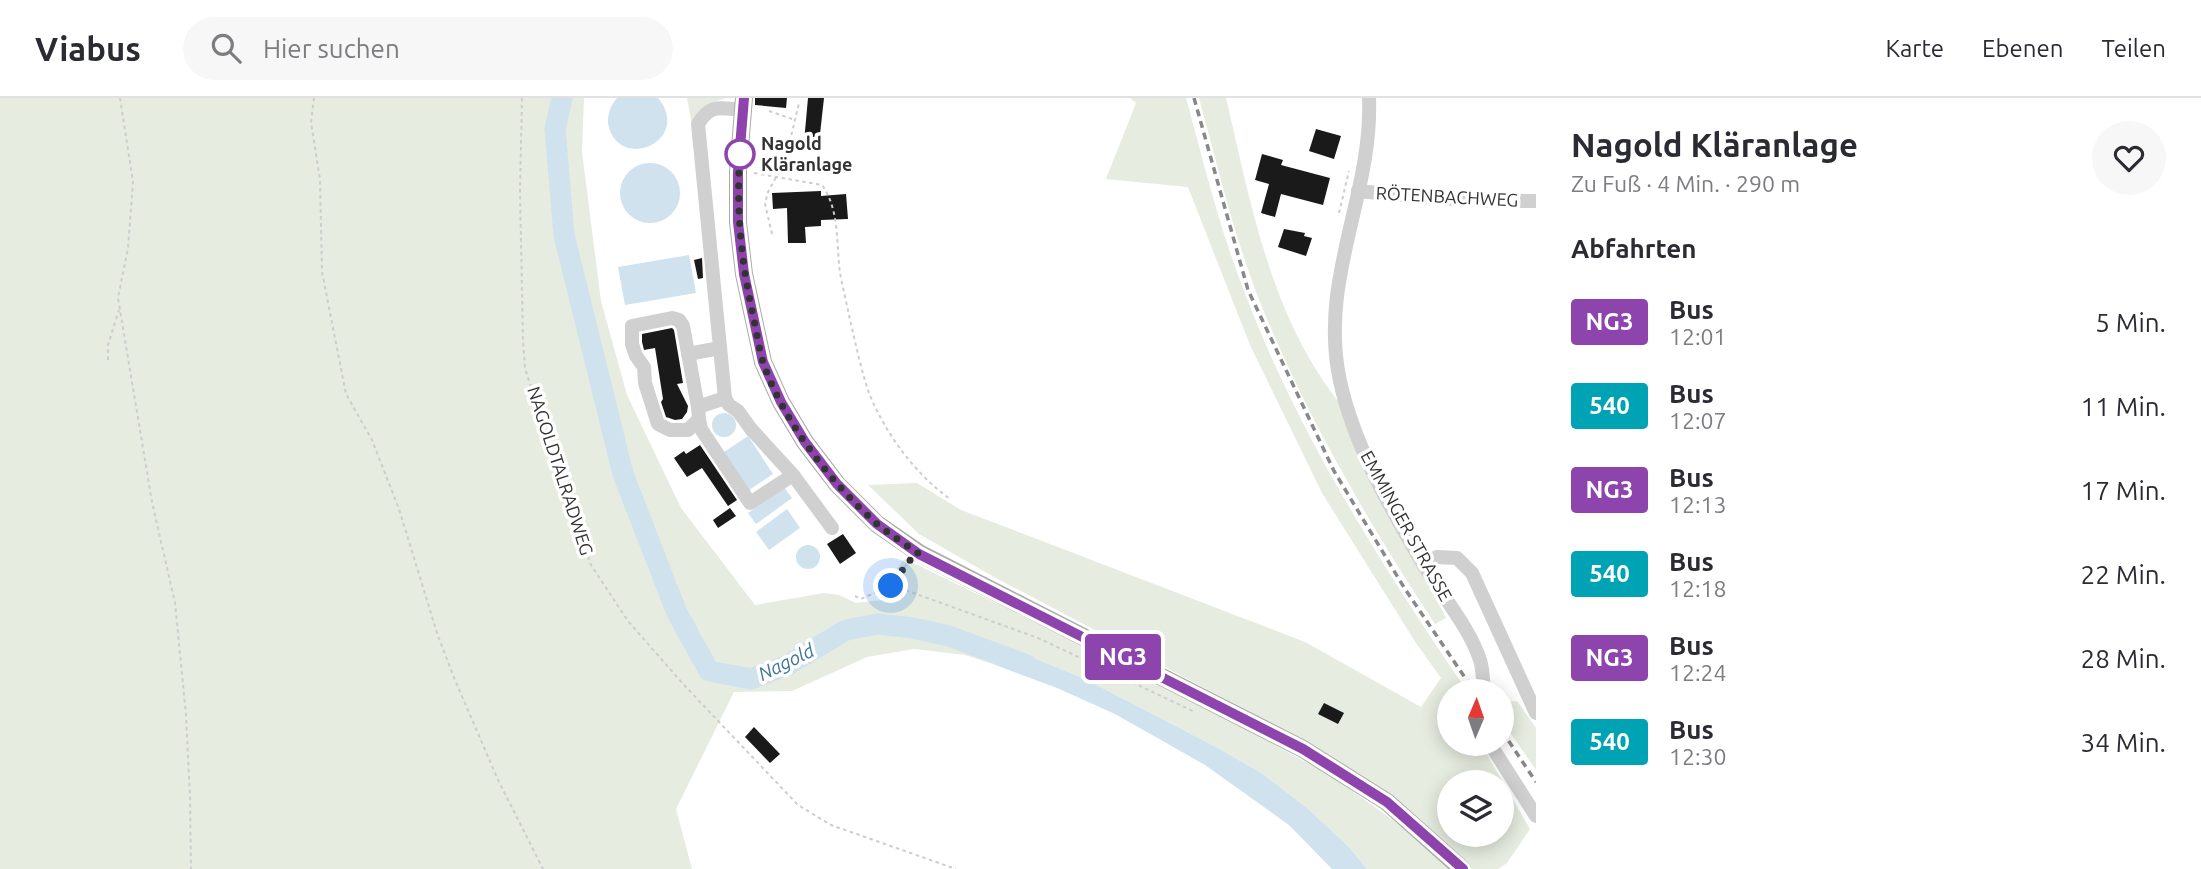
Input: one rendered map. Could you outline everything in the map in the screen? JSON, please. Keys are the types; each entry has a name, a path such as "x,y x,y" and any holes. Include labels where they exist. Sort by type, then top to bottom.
{"main road":[{"path":"743,104 738,172 738,222 744,274 763,362 781,402 805,442 837,484 877,524 919,554 1303,749 1387,802 1462,869"}],"street":[{"name":"EMMINGER STRASSE","path":"1369,98 1370,127 1334,310 1335,348 1340,382 1353,424 1372,470 1424,565 1470,639 1480,660 1482,679"},
{"path":"743,104 716,108 705,113 698,124 725,398 793,475 832,528"},
{"name":"RÖTENBACHWEG","path":"1358,191 1430,198 1536,201"},
{"path":"725,398 699,413 688,430 670,430 658,424 645,383 644,367 632,344 632,326 672,318 679,320 683,326 699,413 701,429 750,503 793,475"},
{"path":"688,354 720,348"},
{"path":"1424,565 1437,557 1457,558 1472,573 1536,713"},
{"path":"1498,756 1536,816"}],"path":[{"path":"120,98 133,182 128,248 118,298 152,502 175,603 191,797 191,869"},
{"path":"314,98 311,122 320,180 322,272 346,394 372,440 400,509 454,680 498,780 543,869"},
{"name":"NAGOLDTALRADWEG","path":"522,98 520,191 525,368 591,565 628,621 684,685 798,805 831,825 956,869"},
{"path":"772,234 765,204 768,192 783,164 799,103"},
{"path":"769,111 796,120"},
{"path":"738,172 822,185 829,195 835,216 841,274 869,393 884,424 898,443 930,484 950,499"},
{"path":"108,360 108,345 120,309"},
{"path":"855,596 861,599 884,592 909,561 919,554"},
{"path":"895,581 908,591 1038,638 1194,711"}],"shaded area":[{"path":"0,98 584,98 582,152 601,301 627,395 681,508 755,605 824,593 839,595 856,603 883,600 895,589 887,583 904,559 1177,691 1331,776 1410,832 1450,869 1367,869 1348,846 1307,808 1263,774 1087,680 1003,645 993,664 965,655 914,649 867,657 792,691 734,692 676,809 692,869 0,869"},
{"path":"687,98 726,98 714,102 692,125"},
{"path":"1130,98 1186,98 1229,251 1283,383 1338,489 1459,679 1440,679 1322,493 1250,345 1188,187 1106,179 1136,103"},
{"path":"1199,98 1226,98 1255,219 1281,298 1297,336 1342,406 1446,618 1435,624 1341,470 1280,349 1243,256"},
{"path":"917,483 961,510 1305,642 1421,707 1437,684 1437,756 1488,756 1496,770 1437,770 1437,837 1311,744 994,577 919,534 868,485"},
{"path":"1514,701 1517,701 1536,728 1536,770 1514,738"},
{"path":"1514,801 1530,829 1507,863 1498,869 1472,869 1449,847 1514,847"}],"water":[{"path":"617,98 658,98 666,113 667,126 661,137 652,145 640,149 627,148 617,141 609,128 608,120"},
{"path":"650,163 667,168 675,176 680,193 675,210 667,218 650,223 633,218 625,210 620,193 625,176 633,168"},
{"path":"689,255 696,293 625,305 618,267"},
{"path":"724,413 733,416 736,425 733,434 724,437 715,434 712,425 715,416"},
{"path":"748,436 773,474 749,490 724,452"},
{"path":"784,487 792,498 756,524 748,513"},
{"path":"787,509 800,528 769,550 756,532"},
{"path":"808,545 819,552 820,557 813,568 808,569 797,562 796,557 803,546"},
{"path":"1003,645 1087,680 1263,774 1307,808 1348,846 1367,869 1332,869 1289,825 1205,765 1115,714 993,664"}],"building":[{"path":"755,98 787,98 786,108 755,105"},
{"path":"808,98 824,98 819,143 804,142"},
{"path":"1316,129 1341,136 1334,159 1309,151"},
{"path":"1262,154 1283,160 1281,165 1330,178 1323,205 1281,194 1275,217 1261,213 1269,184 1255,180"},
{"path":"821,191 821,196 846,194 848,219 821,220 821,226 805,227 806,243 788,243 787,208 773,209 772,193"},
{"path":"1284,229 1305,233 1304,236 1312,238 1306,256 1278,247"},
{"path":"702,258 703,278 698,279 694,260"},
{"path":"672,328 683,383 677,384 688,406 682,419 675,420 666,417 661,402 663,399 655,348 644,350 642,342 642,334"},
{"path":"700,445 737,500 728,506 702,468 687,477 674,458"},
{"path":"730,508 736,516 718,528 713,520"},
{"path":"843,534 856,553 840,564 827,544"},
{"path":"1324,703 1344,713 1338,724 1318,714"},
{"path":"754,727 780,754 770,763 745,737"}],"waterway":[{"name":"Nagold","path":"562,98 555,129 564,235 623,474 677,613 709,671 751,679 786,666 846,630 878,624 949,636 1027,665"}],"railway":[{"path":"1194,98 1248,290 1334,471 1405,589 1466,679"},
{"path":"1514,749 1536,782"}],"bus line":[{"name":"NG3","path":"744,98 738,172 738,222 744,274 763,362 781,402 805,442 837,484 877,524 919,554 1303,749 1387,802 1463,869"}],"place":[{"name":"Nagold Kläranlage","path":"740,154"}],"route":[{"path":"740,154 740,151 738,222 744,274 763,362 781,402 805,442 837,484 877,524 919,554 909,561 891,586"}]}
